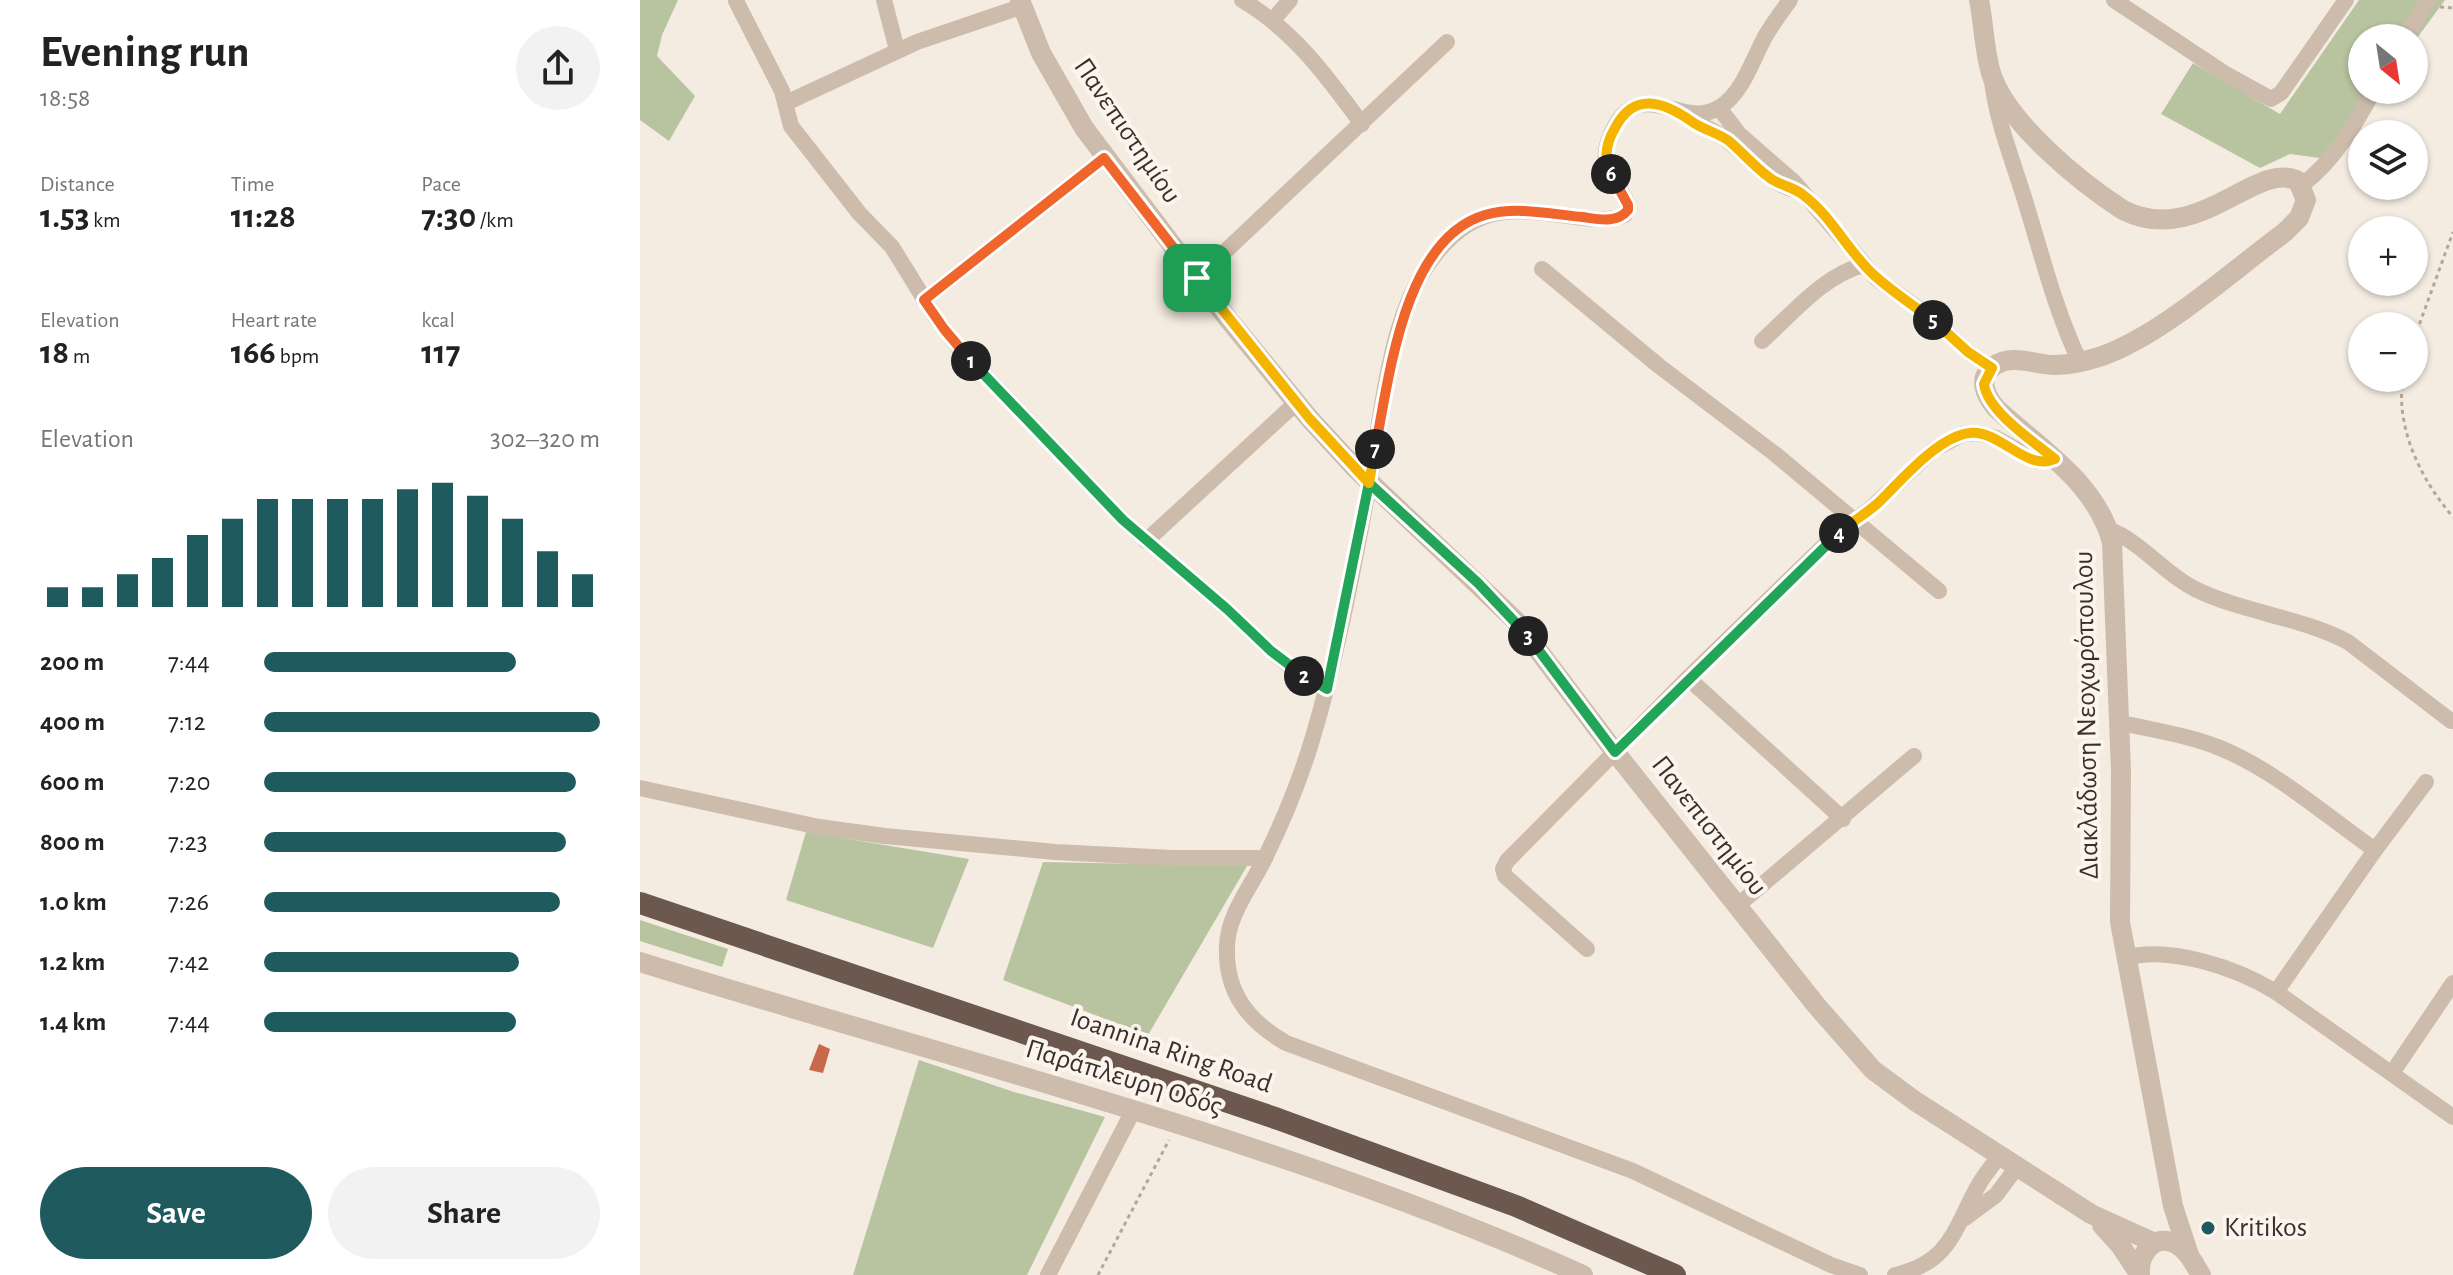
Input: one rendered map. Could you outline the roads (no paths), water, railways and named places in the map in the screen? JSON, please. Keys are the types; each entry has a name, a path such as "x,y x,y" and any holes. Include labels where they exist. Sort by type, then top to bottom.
{"highway":[{"name":"Ioannina Ring Road","path":"640,903 1278,1119 1525,1209 1675,1275"}],"street":[{"path":"884,0 897,50"},
{"path":"1242,0 1273,20 1316,63 1362,124"},
{"path":"1273,20 1290,0"},
{"path":"1790,0 1766,35 1740,83 1719,108 1681,112 1658,104 1642,104 1627,111 1618,121 1606,157 1609,170 1628,205 1622,216 1607,220 1524,211 1493,213 1475,218 1436,252 1414,289 1402,318 1390,366 1327,689 1308,751 1265,858 1232,920 1227,957 1235,996 1243,1010 1271,1035 1306,1053 1533,1132 1633,1171 1831,1265 1860,1275"},
{"path":"1979,0 1997,116 2057,308 2080,362"},
{"path":"2114,0 2224,73 2271,99 2281,93 2346,0"},
{"path":"2413,24 2428,0"},
{"path":"736,1 786,103 789,121 797,135 859,213 892,247 944,329 979,370 1146,541 1227,609 1271,651 1296,671 1327,689"},
{"path":"786,103 897,50 1021,3"},
{"name":"Πανεπιστημίου","path":"1021,3 1046,62 1104,158 1296,403 1369,483 1516,621 1737,906 1873,1070 1915,1101 2091,1214 2158,1242 2175,1243 2189,1255"},
{"path":"1197,278 1447,42"},
{"path":"1719,108 1739,134 1794,182 1863,265 1890,289 1934,320 1968,352 1992,368 2007,360 2053,365 2080,362 2119,349 2141,337 2285,232 2305,207 2302,185 2286,176 2267,179 2209,210 2183,218 2155,219 2130,214 2039,142 2019,119 1991,75"},
{"path":"2302,185 2322,169 2340,147 2366,104"},
{"path":"1681,112 1695,124 1729,141 1769,178 1800,192"},
{"path":"924,300 1104,158"},
{"path":"1762,341 1825,284 1848,269 1863,265"},
{"path":"1542,269 1659,366 1775,454 1939,591"},
{"name":"Διακλάδωση Νεοχωρόπουλου","path":"1992,368 1984,384 1989,399 2082,485 2108,529 2115,574 2121,771 2119,904 2125,958 2177,1224 2201,1275"},
{"path":"1146,541 1296,403"},
{"path":"1587,949 1505,876 1503,869 1507,861 1834,536 1878,502 1933,450 1963,434 1987,435 2037,461 2055,459"},
{"path":"2108,529 2131,540 2170,574 2195,589 2247,609 2330,634 2357,647 2451,721"},
{"path":"1688,678 1843,819"},
{"path":"2118,722 2197,741 2230,753 2274,778 2375,850"},
{"path":"1737,906 1914,756"},
{"path":"2276,992 2426,782"},
{"path":"640,788 819,827 885,836 1055,852 1172,858 1265,858"},
{"path":"2125,958 2149,952 2196,960 2234,971 2276,992 2453,1117"},
{"name":"Παράπλευρη Οδός","path":"640,962 1270,1152 1432,1210 1583,1275"},
{"path":"2392,1073 2453,983"},
{"path":"1048,1275 1134,1109"},
{"path":"1895,1275 1930,1260 1949,1244 1965,1218 1996,1195 2009,1161"},
{"name":"Διακλάδωση Νεοχωρόπουλου","path":"2140,1275 2142,1255 2158,1242 2167,1221 2169,1190"},
{"name":"Πανεπιστημίου","path":"2091,1214 2120,1245 2140,1275"}],"place":[{"name":"Kritikos","path":"2208,1228"}]}
